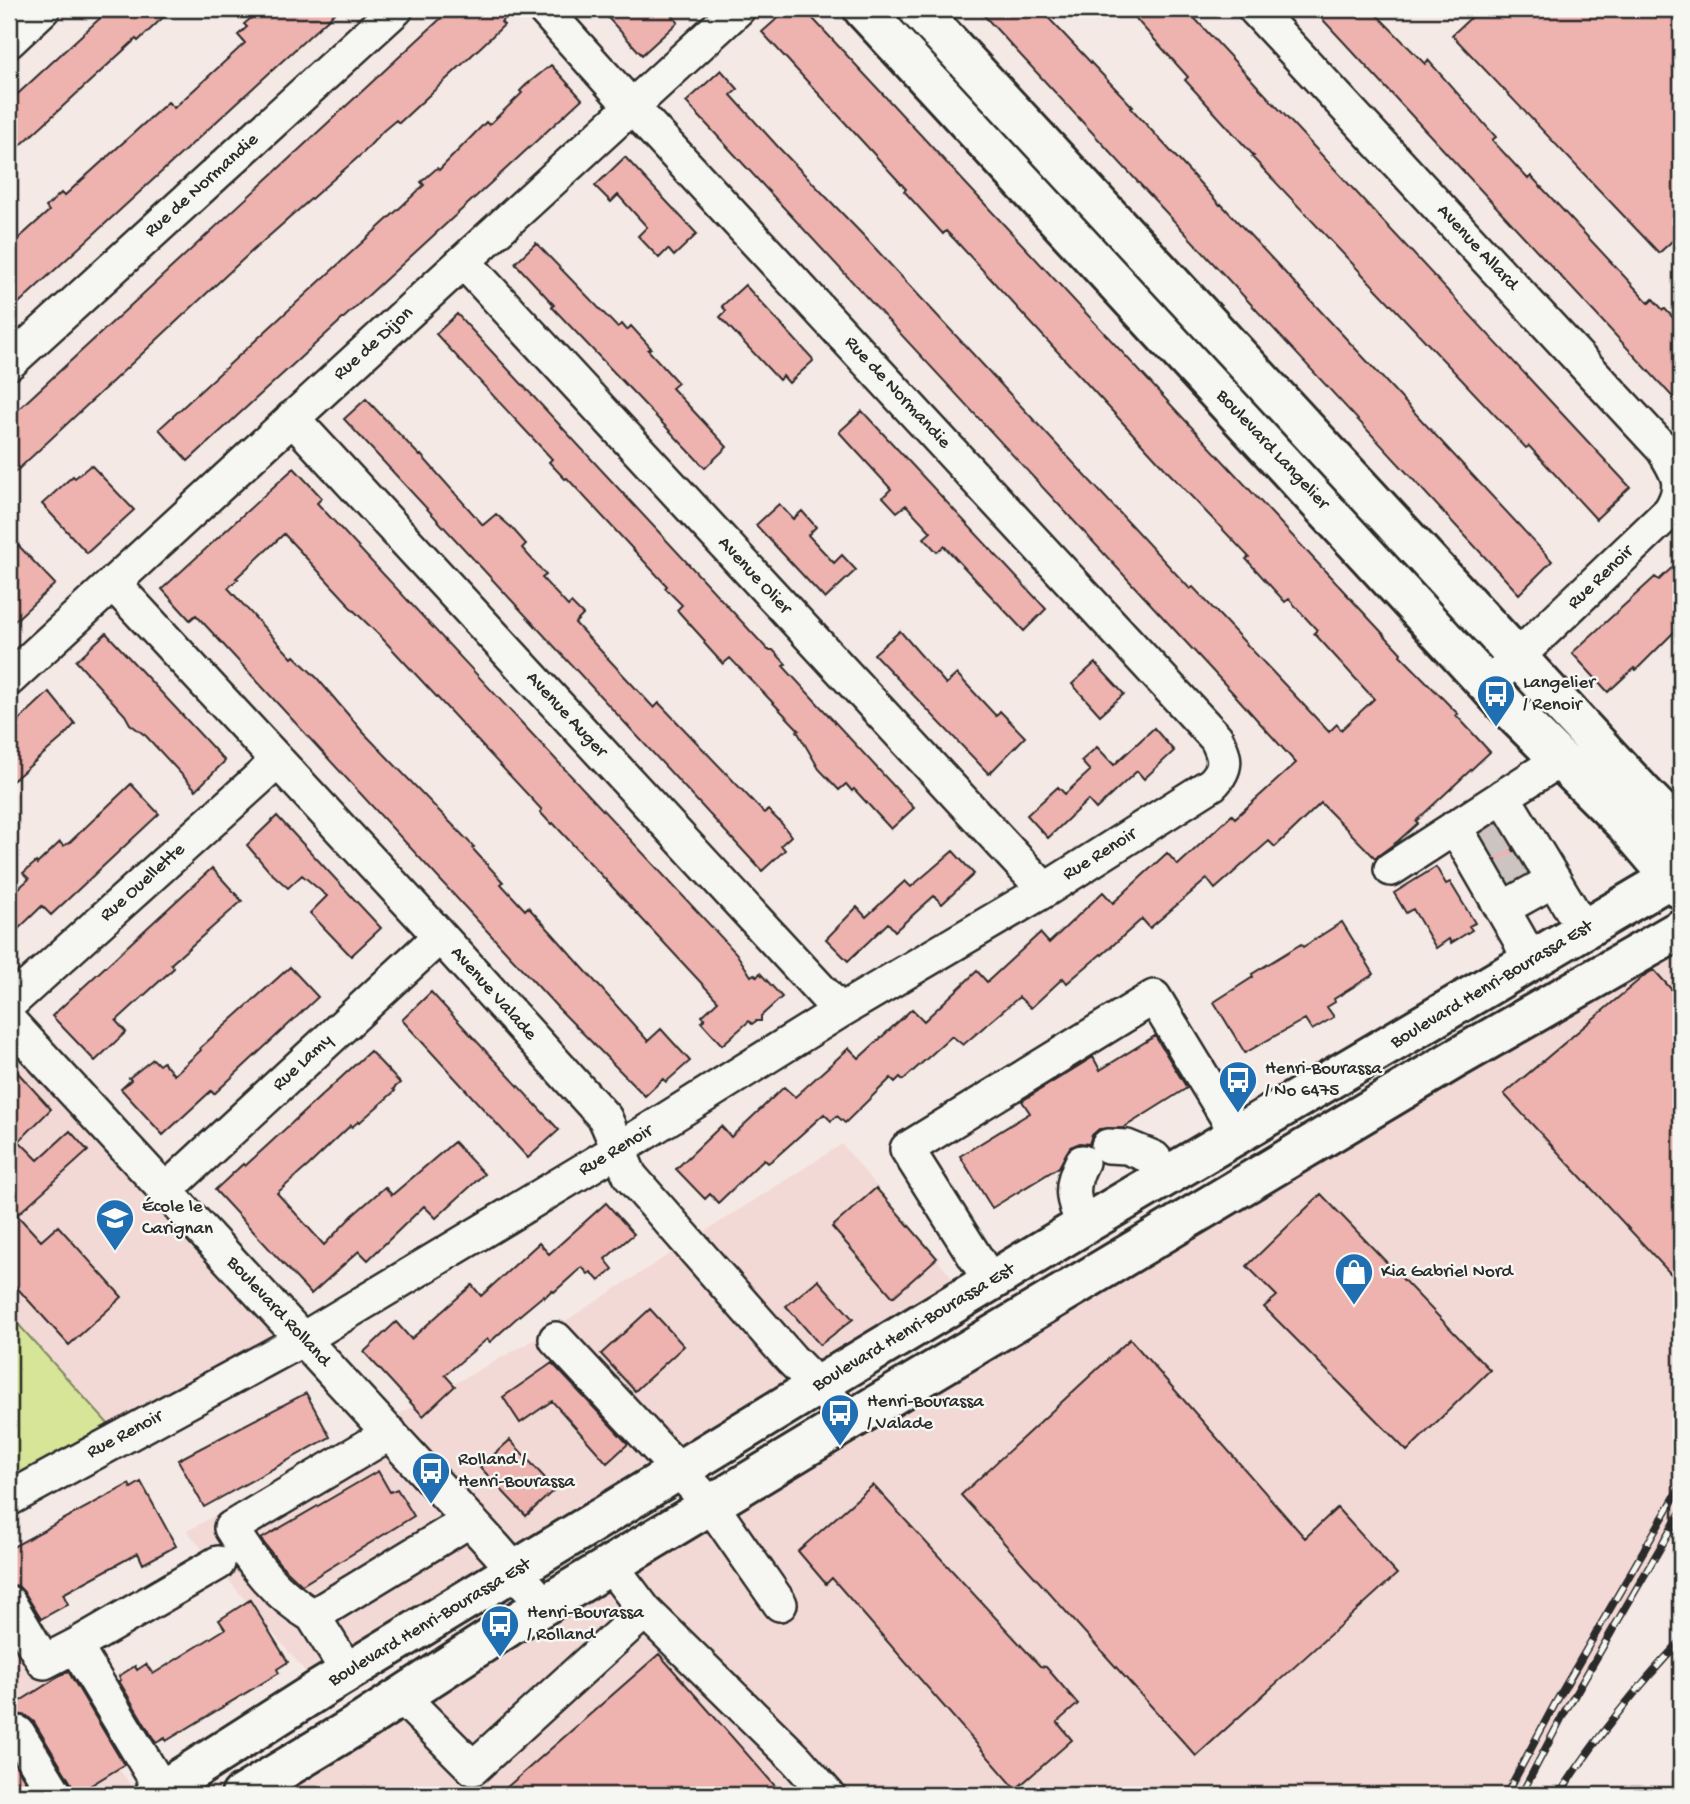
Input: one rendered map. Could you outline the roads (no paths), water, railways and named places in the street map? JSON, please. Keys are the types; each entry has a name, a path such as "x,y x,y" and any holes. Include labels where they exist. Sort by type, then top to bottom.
{"main road":[{"name":"Boulevard Langelier","path":"863,9 1517,716 1678,880"},
{"name":"Boulevard Langelier","path":"918,9 1681,832"},
{"name":"Boulevard Henri-Bourassa Est","path":"158,1793 348,1672 1084,1225 1584,930 1678,880"},
{"path":"241,1795 508,1627 850,1420 1454,1060 1681,929"}],"street":[{"path":"9,41 43,9"},
{"name":"Rue de Normandie","path":"9,363 396,9"},
{"name":"Rue de Normandie","path":"544,9 1216,738 1223,750 1224,764 1220,775 1212,784"},
{"name":"Rue de Dijon","path":"9,679 738,9"},
{"name":"Avenue Allard","path":"1255,9 1663,449 1679,480 1678,497"},
{"name":"Avenue Olier","path":"464,262 1045,890"},
{"name":"Avenue Auger","path":"292,418 840,1012"},
{"name":"Rue Renoir","path":"1489,684 1670,511 1678,497"},
{"name":"Avenue Valade","path":"113,583 605,1118 630,1176 850,1420"},
{"path":"1487,837 1503,796 1561,760"},
{"name":"Rue Ouellette","path":"9,1004 278,761"},
{"name":"Rue Renoir","path":"9,1499 303,1339 1045,890 1212,784"},
{"path":"1487,837 1503,796"},
{"path":"1391,869 1487,837"},
{"path":"1487,837 1518,879 1584,930"},
{"path":"1487,837 1518,879 1519,937 1530,962"},
{"name":"Rue Lamy","path":"165,1191 440,936"},
{"path":"991,1282 907,1149 1154,997 1238,1135"},
{"name":"Boulevard Rolland","path":"9,1021 470,1520 545,1606"},
{"path":"1274,1114 1301,1152"},
{"path":"1084,1225 1074,1206 1074,1183 1095,1154 1127,1147 1154,1158 1167,1177"},
{"path":"556,1339 711,1505 780,1604"},
{"path":"348,1672 313,1616 288,1601 252,1563 231,1528 390,1433"},
{"path":"313,1616 470,1520"},
{"path":"9,1603 44,1662 218,1563"},
{"path":"611,1566 645,1611 796,1759 828,1795"},
{"path":"401,1696 473,1768 645,1611"},
{"path":"75,1646 158,1793"},
{"path":"18,1733 56,1795"}],"tunnel":[{"path":"1482,847 1506,833"},
{"path":"1501,878 1525,865"}],"railway":[{"path":"1506,1795 1556,1702 1681,1486"},
{"path":"1521,1795 1562,1717 1681,1512"},
{"path":"1559,1795 1616,1715 1681,1641"}],"place":[{"name":"Langelier / Renoir","path":"1496,728"},
{"name":"Henri-Bourassa / No 6475","path":"1238,1114"},
{"name":"École le Carignan","path":"115,1252"},
{"name":"Kia Gabriel Nord","path":"1354,1306"},
{"name":"Henri-Bourassa / Valade","path":"840,1447"},
{"name":"Rolland / Henri-Bourassa","path":"431,1505"},
{"name":"Henri-Bourassa / Rolland","path":"500,1658"}]}
